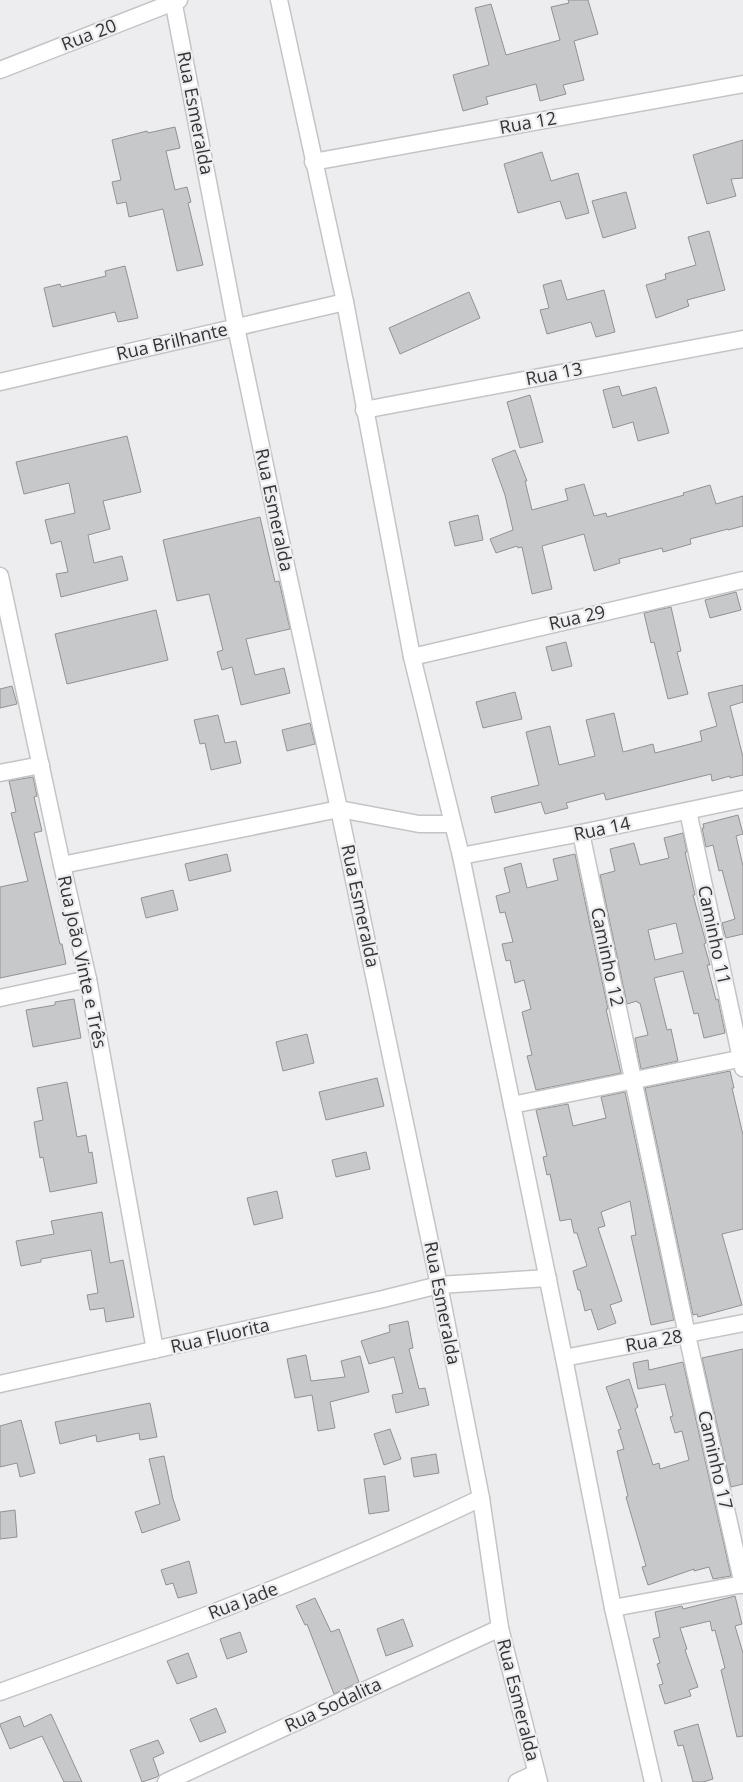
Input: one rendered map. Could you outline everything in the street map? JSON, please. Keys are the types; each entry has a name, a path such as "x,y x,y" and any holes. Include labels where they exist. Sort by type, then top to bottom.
{"street":[{"path":"279,0 345,302 412,656 461,856 548,1278 613,1608 653,1782"},
{"name":"Rua Esmeralda","path":"175,1 236,327 439,1285 481,1498 500,1628 538,1777"},
{"name":"Rua 20","path":"0,70 175,1"},
{"name":"Rua 12","path":"314,162 743,84"},
{"name":"Rua Brilhante","path":"0,382 345,302"},
{"name":"Rua 13","path":"364,410 743,339"},
{"name":"Rua João Vinte e Três","path":"0,576 88,979 155,1350"},
{"name":"Rua 29","path":"412,656 743,580"},
{"path":"0,773 41,765"},
{"name":"Rua 14","path":"461,856 743,799"},
{"path":"62,864 339,809 419,824 452,824"},
{"name":"Caminho 11","path":"688,811 742,1061"},
{"name":"Caminho 12","path":"581,833 687,1335"},
{"path":"0,998 88,979"},
{"path":"512,1105 632,1080 742,1061"},
{"name":"Rua Fluorita","path":"0,1384 439,1285 548,1278"},
{"name":"Rua 28","path":"564,1358 743,1324"},
{"name":"Caminho 17","path":"687,1335 743,1584"},
{"name":"Rua Jade","path":"0,1692 287,1584 405,1534 481,1498"},
{"path":"613,1608 743,1584"},
{"name":"Rua Sodalita","path":"166,1782 500,1628"},
{"path":"517,1782 538,1777"}],"building":[{"path":"568,0 588,0 598,34 574,41 584,80 563,85 566,94 540,101 536,84 486,97 488,104 463,111 453,75 489,65 475,8 491,4 506,55 560,40 551,7 569,3"},
{"path":"175,127 180,148 166,151 175,190 187,187 191,202 188,203 203,265 177,271 163,209 129,217 126,202 117,204 112,182 121,180 112,140 147,131 148,133"},
{"path":"743,140 743,178 731,179 736,196 707,204 693,155"},
{"path":"542,152 551,181 578,173 589,213 566,219 560,201 518,213 504,164"},
{"path":"626,192 636,228 603,238 592,201"},
{"path":"709,231 725,290 687,300 689,306 656,318 646,285 666,279 665,274 696,265 688,237"},
{"path":"125,266 138,318 118,322 115,312 53,327 44,288 60,284 61,287 106,276 105,271"},
{"path":"561,280 567,300 604,290 615,332 596,337 591,322 547,334 540,310 549,308 543,285"},
{"path":"469,292 480,318 400,354 389,328"},
{"path":"619,386 622,396 656,387 669,433 638,441 633,422 613,428 603,390"},
{"path":"530,395 543,442 520,448 507,402"},
{"path":"127,436 141,492 103,501 110,529 88,535 94,563 122,556 128,580 61,597 56,574 68,572 61,541 51,544 45,520 75,513 69,483 24,494 16,462"},
{"path":"515,450 527,481 525,481 532,510 568,500 565,489 584,484 594,516 606,513 607,517 684,495 683,493 710,485 716,504 743,496 743,526 690,539 691,544 663,552 662,548 619,559 620,563 594,571 584,534 542,546 552,589 532,594 522,547 518,548 517,546 496,553 490,539 513,530 505,495 492,459"},
{"path":"478,515 483,540 455,546 449,522"},
{"path":"260,517 275,582 279,581 290,629 246,639 255,675 284,668 290,693 241,705 232,667 222,670 217,652 223,650 209,594 177,601 163,540"},
{"path":"736,592 741,610 710,618 705,600"},
{"path":"671,607 681,651 677,652 688,694 668,699 654,642 651,643 644,613"},
{"path":"156,610 168,660 67,684 55,634"},
{"path":"566,642 572,666 552,671 546,647"},
{"path":"743,685 743,702 730,706 743,757 743,775 712,781 711,774 606,800 604,793 566,803 568,808 545,814 541,802 495,813 491,797 539,785 526,732 550,726 559,765 595,756 586,720 614,713 623,752 653,744 655,753 702,741 700,731 717,726 708,693"},
{"path":"12,686 17,704 0,708 0,689"},
{"path":"515,692 522,719 483,728 476,702"},
{"path":"218,715 225,743 236,741 241,763 211,770 205,743 200,744 194,720"},
{"path":"310,723 315,744 287,751 282,730"},
{"path":"33,777 37,796 34,797 42,831 34,833 66,964 0,978 0,887 28,881 11,813 16,812 9,781"},
{"path":"738,815 743,834 736,836 743,866 743,934 726,938 722,923 735,919 722,870 719,871 713,845 706,847 702,828 704,828 703,824"},
{"path":"683,833 687,852 685,852 695,895 693,895 710,965 707,965 716,1000 718,999 725,1033 704,1038 698,1013 694,1014 683,971 654,978 667,1030 671,1029 678,1061 641,1069 635,1038 648,1035 640,1003 637,1001 627,1004 600,875 615,871 610,849 634,843 640,865 669,858 664,838","holes":["676,923 683,953 655,960 648,930"]},
{"path":"227,854 231,871 189,881 185,864"},
{"path":"575,854 608,1009 606,1009 621,1073 536,1090 527,1056 532,1055 522,1012 531,1009 524,980 515,983 510,960 506,961 502,944 513,942 505,912 500,913 496,896 510,892 504,868 521,863 527,888 558,880 553,859"},
{"path":"173,890 178,910 146,918 141,898"},
{"path":"74,999 81,1038 33,1047 26,1010 55,1005 55,1002"},
{"path":"307,1034 314,1063 283,1071 276,1042"},
{"path":"730,1071 743,1135 743,1229 722,1234 742,1305 698,1317 697,1314 693,1315 645,1088"},
{"path":"377,1078 384,1106 326,1120 319,1092"},
{"path":"67,1082 77,1137 86,1135 89,1153 92,1152 97,1183 50,1192 43,1157 40,1158 34,1122 43,1120 37,1088"},
{"path":"625,1092 674,1320 651,1325 631,1236 636,1235 630,1201 601,1212 605,1226 598,1228 622,1301 610,1305 616,1323 598,1330 591,1309 585,1311 580,1290 578,1290 573,1271 587,1266 577,1233 574,1233 571,1219 560,1221 550,1174 547,1175 543,1157 547,1156 536,1110 568,1104 573,1126 606,1118 601,1097"},
{"path":"366,1152 370,1169 336,1177 332,1160"},
{"path":"277,1191 283,1218 254,1225 247,1198"},
{"path":"102,1212 110,1263 123,1260 134,1317 106,1322 104,1308 90,1310 87,1295 98,1293 91,1250 41,1259 41,1262 21,1266 16,1241 54,1234 51,1221"},
{"path":"408,1321 413,1348 409,1349 419,1389 425,1388 429,1405 396,1413 392,1395 403,1393 394,1357 369,1364 361,1341 390,1332 389,1325"},
{"path":"743,1349 743,1484 731,1487 702,1358"},
{"path":"306,1355 311,1381 345,1377 341,1361 360,1356 369,1392 330,1402 335,1428 318,1431 312,1395 295,1398 287,1359"},
{"path":"648,1360 649,1370 683,1362 731,1576 713,1579 709,1567 694,1571 694,1569 648,1585 642,1567 646,1566 626,1497 628,1496 617,1451 624,1449 618,1430 621,1429 606,1387 629,1379 638,1407 635,1409 653,1465 659,1463 660,1469 689,1460 682,1431 675,1433 670,1417 673,1416 665,1384 638,1389 633,1363"},
{"path":"150,1403 157,1437 140,1440 139,1433 97,1442 96,1435 60,1444 55,1422"},
{"path":"21,1420 35,1473 20,1477 17,1463 0,1467 0,1426"},
{"path":"390,1429 401,1459 384,1465 374,1434"},
{"path":"436,1454 439,1473 414,1477 411,1458"},
{"path":"164,1456 173,1499 180,1520 142,1533 135,1512 160,1504 149,1459"},
{"path":"385,1476 389,1511 369,1514 364,1479"},
{"path":"15,1510 17,1537 0,1539 0,1512"},
{"path":"189,1561 197,1593 178,1598 173,1583 166,1585 161,1570"},
{"path":"735,1596 742,1624 735,1626 743,1653 743,1736 737,1737 721,1670 725,1668 715,1630 712,1631 710,1621 680,1628 687,1649 685,1650 698,1687 689,1690 691,1696 665,1704 659,1685 663,1684 657,1664 660,1663 653,1639 660,1637 655,1612 682,1606 683,1609"},
{"path":"315,1598 331,1632 339,1629 359,1682 334,1694 307,1624 305,1625 296,1606"},
{"path":"403,1619 413,1646 386,1656 377,1629"},
{"path":"240,1632 247,1652 227,1659 220,1639"},
{"path":"188,1653 197,1677 177,1684 167,1661"},
{"path":"216,1708 226,1732 200,1742 190,1719"},
{"path":"51,1714 82,1782 64,1782 42,1736 10,1749 0,1725 20,1716 24,1727"},
{"path":"698,1724 713,1779 693,1782 683,1745 678,1746 674,1731"},
{"path":"158,1740 164,1753 153,1758 159,1775 142,1782 130,1750"}]}
